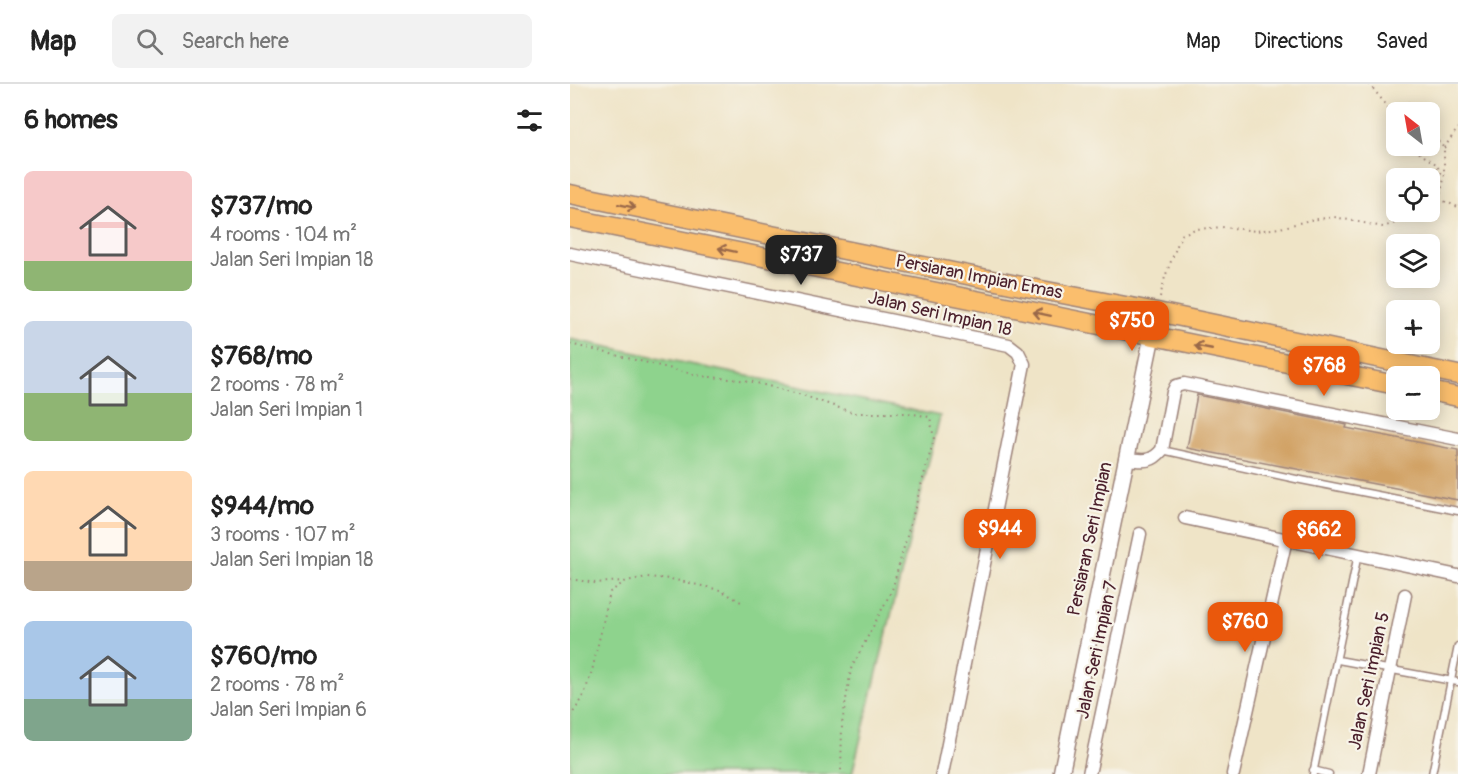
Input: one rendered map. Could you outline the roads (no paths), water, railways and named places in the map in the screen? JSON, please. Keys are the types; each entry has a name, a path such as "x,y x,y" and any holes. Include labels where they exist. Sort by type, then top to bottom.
{"main road":[{"name":"Persiaran Impian Emas","path":"570,194 1458,375"},
{"name":"Persiaran Impian Emas","path":"570,218 1386,383"},
{"path":"1440,393 1458,397"}],"street":[{"name":"Jalan Seri Impian 18","path":"570,255 1009,345 1018,352 1024,364 942,774"},
{"name":"Persiaran Seri Impian","path":"1061,774 1157,312"},
{"path":"1126,459 1149,461 1162,450 1173,392 1176,386 1184,384 1458,440"},
{"path":"1185,518 1458,576"},
{"name":"Jalan Seri Impian 7","path":"1089,774 1140,534"},
{"path":"1233,774 1286,539"},
{"name":"Jalan Seri Impian 5","path":"1369,774 1406,595"}],"lane":[{"path":"1162,450 1458,512"},
{"path":"1329,774 1313,772 1338,660 1358,554"},
{"path":"1432,774 1455,681 1458,646"},
{"path":"1338,660 1455,681"}]}
